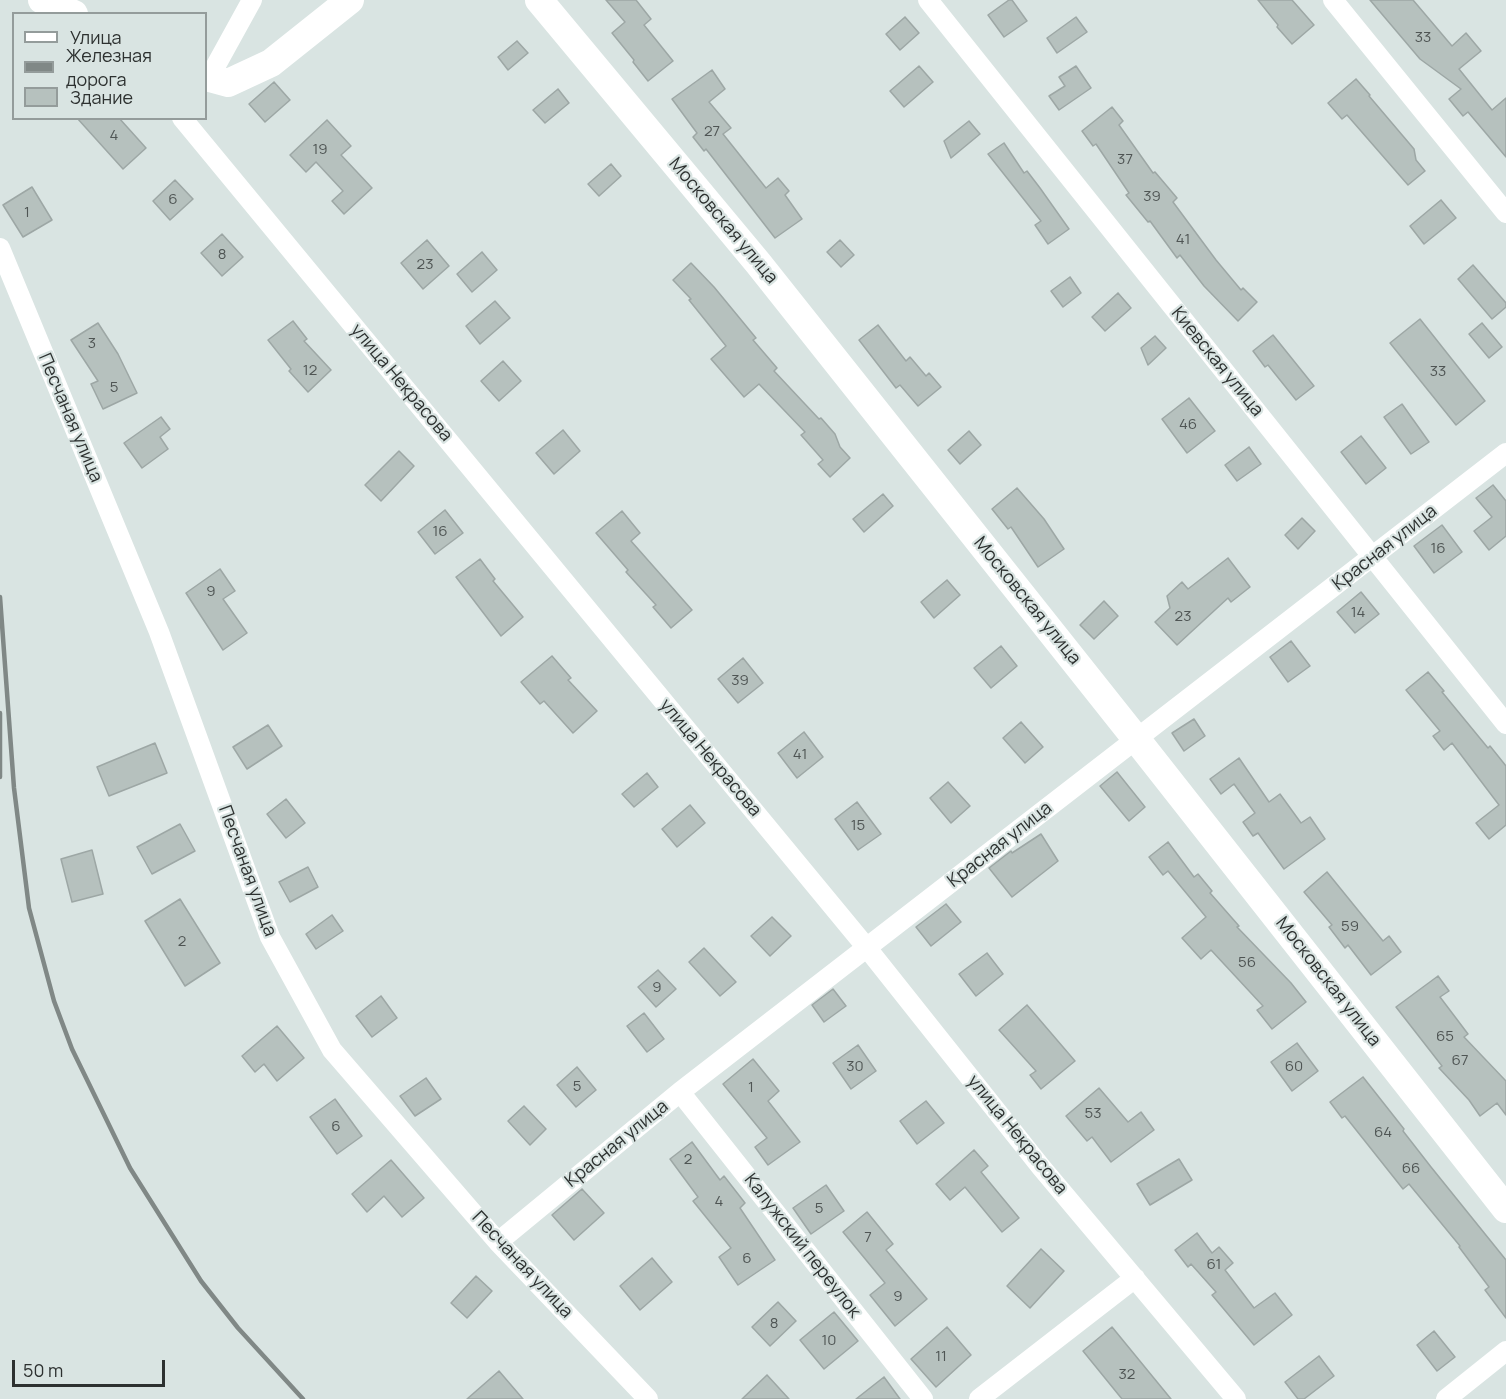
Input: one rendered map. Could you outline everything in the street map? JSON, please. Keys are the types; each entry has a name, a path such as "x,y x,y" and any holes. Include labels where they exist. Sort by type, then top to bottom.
{"main road":[{"path":"42,0 69,12"},
{"path":"207,77 228,83 271,63 350,0"},
{"name":"Московская улица","path":"539,0 758,263 1506,1209"}],"street":[{"path":"207,77 252,0"},
{"name":"Киевская улица","path":"928,0 1506,724"},
{"path":"1333,0 1506,213"},
{"name":"улица Некрасова","path":"184,120 867,948 1041,1167 1236,1399"},
{"name":"Песчаная улица","path":"0,248 159,632 270,937 332,1050 498,1242 647,1399"},
{"name":"Красная улица","path":"498,1242 681,1092 1506,453"},
{"name":"Калужский переулок","path":"681,1092 923,1399"},
{"path":"979,1399 1135,1278"},
{"path":"1446,1399 1506,1351"}],"building":[{"path":"606,0 636,0 651,19 644,25 673,61 648,81 612,33 625,22"},
{"path":"1012,0 1027,21 1004,37 988,15"},
{"path":"1258,0 1292,0 1314,25 1292,44"},
{"path":"1370,0 1413,0 1452,46 1466,33 1481,51 1459,69 1492,110 1506,98 1506,157 1468,112 1463,116 1449,99 1461,89 1420,59"},
{"path":"905,17 919,33 900,50 886,34"},
{"path":"1076,17 1087,32 1057,53 1047,38"},
{"path":"517,41 528,53 508,70 498,57"},
{"path":"919,66 933,82 904,107 890,91"},
{"path":"1076,66 1091,88 1059,110 1049,96 1065,86 1059,77"},
{"path":"712,70 725,89 709,102 731,128 723,134 766,188 778,178 789,191 785,195 802,219 775,238 706,149 704,151 693,137 697,133 672,99"},
{"path":"1356,79 1414,149 1416,160 1425,171 1408,185 1347,115 1342,119 1328,103"},
{"path":"274,82 290,100 265,122 249,104"},
{"path":"558,89 569,103 545,123 533,110"},
{"path":"1112,107 1123,121 1119,125 1153,173 1155,172 1177,198 1173,202 1216,260 1241,290 1243,288 1257,302 1238,321 1204,286 1180,255 1177,258 1150,221 1148,222 1126,195 1129,193 1096,144 1093,146 1082,131"},
{"path":"79,120 121,120 146,148 123,169"},
{"path":"327,120 351,146 341,155 372,188 344,214 332,201 343,191 316,162 306,172 290,155"},
{"path":"969,121 980,134 951,158 944,141"},
{"path":"1004,143 1024,173 1027,171 1069,229 1048,244 1035,225 1041,221 988,154"},
{"path":"611,164 621,176 599,196 588,184"},
{"path":"175,180 193,199 170,220 153,201"},
{"path":"32,187 52,220 23,237 3,205"},
{"path":"1441,200 1456,218 1424,244 1410,226"},
{"path":"222,234 243,257 222,276 201,253"},
{"path":"427,240 449,266 423,289 401,263"},
{"path":"840,240 854,255 841,267 827,252"},
{"path":"482,252 497,270 472,292 457,274"},
{"path":"691,263 756,338 753,340 777,368 774,371 835,434 840,447 850,458 830,477 818,464 823,460 801,435 805,432 759,384 744,397 711,359 726,346 689,300 691,299 673,280"},
{"path":"1473,265 1506,303 1506,307 1492,319 1458,279"},
{"path":"1070,277 1081,293 1063,307 1051,291"},
{"path":"1118,293 1131,308 1105,331 1092,317"},
{"path":"495,301 510,318 480,344 466,326"},
{"path":"1420,319 1485,401 1456,425 1390,343"},
{"path":"293,321 307,339 304,341 331,370 308,392 289,371 291,369 268,340"},
{"path":"98,323 118,354 137,393 103,409 91,384 98,381 71,340"},
{"path":"1482,323 1502,347 1489,358 1469,334"},
{"path":"878,325 906,361 910,357 926,376 929,373 941,387 918,406 900,385 896,388 859,340"},
{"path":"1273,335 1314,386 1296,400 1268,365 1265,367 1253,351"},
{"path":"1155,336 1166,348 1148,365 1141,348"},
{"path":"503,361 521,381 499,401 481,381"},
{"path":"1189,398 1215,431 1187,453 1162,419"},
{"path":"1402,404 1429,442 1411,454 1384,417"},
{"path":"161,417 170,429 160,437 168,449 142,468 124,443"},
{"path":"563,430 580,451 554,474 536,453"},
{"path":"969,431 981,445 960,464 948,450"},
{"path":"1361,436 1386,468 1366,484 1341,452"},
{"path":"1249,447 1261,464 1237,481 1225,465"},
{"path":"399,451 414,466 381,501 365,485"},
{"path":"1493,485 1506,501 1506,536 1489,550 1474,531 1492,517 1476,498"},
{"path":"1017,488 1044,519 1064,549 1038,567 1011,527 1008,529 992,509"},
{"path":"883,494 893,506 864,532 853,519"},
{"path":"445,510 463,533 435,554 418,532"},
{"path":"622,511 640,533 631,541 692,610 671,628 653,607 656,605 626,572 628,570 596,533"},
{"path":"1302,518 1315,531 1298,549 1285,535"},
{"path":"1442,525 1462,552 1434,573 1414,546"},
{"path":"1228,558 1250,587 1231,602 1228,598 1177,645 1155,622 1170,608 1167,596 1182,582 1188,589"},
{"path":"480,559 495,579 493,581 523,617 501,636 456,577"},
{"path":"220,569 235,591 223,599 247,633 223,650 186,593"},
{"path":"947,580 960,595 934,618 921,602"},
{"path":"1361,592 1379,614 1355,633 1337,612"},
{"path":"1104,601 1118,616 1094,639 1080,625"},
{"path":"1291,641 1310,666 1288,682 1270,657"},
{"path":"1001,646 1017,666 991,688 974,668"},
{"path":"552,656 571,678 568,680 597,711 573,733 544,701 540,704 521,682"},
{"path":"743,658 763,683 738,703 718,679"},
{"path":"1428,672 1488,748 1490,746 1506,766 1506,825 1489,839 1476,823 1499,805 1452,743 1444,750 1433,736 1440,731 1406,690"},
{"path":"1194,719 1205,736 1184,751 1172,733"},
{"path":"1021,722 1043,747 1025,763 1003,738"},
{"path":"268,725 282,746 247,769 233,747"},
{"path":"804,732 823,757 797,778 778,753"},
{"path":"155,743 167,773 109,796 97,767"},
{"path":"1239,758 1269,802 1280,794 1301,823 1310,817 1325,839 1284,869 1258,833 1253,836 1243,822 1255,813 1234,784 1221,794 1210,779"},
{"path":"1117,772 1145,807 1129,821 1100,786"},
{"path":"647,773 658,787 634,807 622,794"},
{"path":"948,782 970,806 951,823 930,798"},
{"path":"286,799 305,823 286,838 267,814"},
{"path":"857,802 881,834 858,850 835,819"},
{"path":"690,805 705,823 677,847 662,829"},
{"path":"180,824 195,851 152,874 137,847"},
{"path":"1041,834 1058,861 1012,897 989,868 1011,851 1012,853"},
{"path":"1168,842 1194,877 1198,874 1212,891 1210,893 1239,926 1237,927 1291,983 1306,1002 1272,1029 1257,1010 1263,1006 1211,950 1201,959 1182,938 1206,917 1168,871 1163,875 1149,857"},
{"path":"92,850 103,894 72,902 61,859"},
{"path":"308,867 318,887 290,902 279,882"},
{"path":"1327,872 1383,941 1389,936 1401,952 1371,975 1348,945 1345,948 1329,927 1332,925 1304,892"},
{"path":"180,899 220,963 185,986 145,921"},
{"path":"946,904 961,922 931,946 916,927"},
{"path":"332,915 343,931 316,949 306,934"},
{"path":"772,917 791,936 770,956 751,936"},
{"path":"704,948 736,982 720,996 689,962"},
{"path":"987,953 1003,974 976,996 959,974"},
{"path":"658,970 676,989 656,1007 638,987"},
{"path":"1438,976 1449,991 1440,997 1468,1034 1464,1037 1506,1081 1506,1115 1497,1103 1480,1116 1469,1100 1439,1068 1442,1066 1396,1007"},
{"path":"833,989 846,1006 824,1022 812,1005"},
{"path":"381,996 397,1018 372,1037 356,1016"},
{"path":"1027,1005 1075,1061 1041,1089 1030,1075 1036,1071 999,1030"},
{"path":"644,1013 664,1039 647,1052 627,1026"},
{"path":"277,1026 304,1058 277,1081 264,1064 255,1072 242,1056"},
{"path":"1297,1043 1318,1071 1292,1091 1271,1062"},
{"path":"858,1045 876,1071 851,1089 833,1063"},
{"path":"753,1059 779,1091 768,1101 800,1142 768,1165 755,1147 767,1138 723,1084"},
{"path":"577,1067 596,1090 576,1107 557,1085"},
{"path":"1363,1077 1431,1167 1506,1260 1506,1318 1485,1290 1489,1287 1460,1246 1409,1184 1403,1189 1345,1116 1342,1118 1330,1102"},
{"path":"426,1078 441,1099 415,1116 400,1096"},
{"path":"1099,1088 1128,1122 1141,1112 1154,1130 1111,1162 1092,1137 1087,1141 1066,1116"},
{"path":"335,1099 362,1136 337,1154 310,1117"},
{"path":"926,1101 944,1123 917,1144 900,1121"},
{"path":"524,1106 546,1129 530,1145 508,1121"},
{"path":"692,1142 720,1180 724,1176 745,1203 740,1208 775,1260 738,1285 719,1257 731,1248 693,1201 698,1197 670,1159"},
{"path":"974,1150 988,1166 981,1172 1019,1218 1002,1232 965,1187 950,1200 936,1184"},
{"path":"1179,1159 1192,1180 1150,1205 1137,1184"},
{"path":"391,1160 424,1198 402,1217 384,1196 367,1212 352,1194"},
{"path":"826,1185 844,1211 811,1234 793,1208"},
{"path":"582,1189 604,1213 574,1240 552,1215"},
{"path":"867,1212 893,1244 886,1250 927,1299 895,1326 870,1295 885,1283 843,1232"},
{"path":"1197,1233 1212,1253 1219,1247 1233,1263 1225,1270 1254,1308 1275,1293 1292,1315 1254,1345 1212,1295 1216,1292 1191,1264 1188,1267 1175,1250"},
{"path":"1041,1249 1064,1271 1030,1308 1007,1286"},
{"path":"652,1258 672,1282 640,1310 620,1286"},
{"path":"476,1276 492,1291 467,1318 451,1303"},
{"path":"778,1302 796,1321 770,1346 752,1327"},
{"path":"834,1312 858,1341 824,1369 800,1340"},
{"path":"947,1327 971,1355 936,1387 911,1359"},
{"path":"1112,1327 1171,1399 1122,1399 1083,1351"},
{"path":"1434,1331 1455,1357 1437,1371 1417,1345"},
{"path":"1319,1356 1334,1376 1304,1399 1298,1399 1285,1382"},
{"path":"499,1371 523,1399 467,1399"},
{"path":"767,1375 789,1399 742,1399"},
{"path":"884,1377 900,1399 856,1399"}],"railway":[{"path":"0,597 14,788 29,908 54,1001 72,1049 130,1168 201,1281 238,1328 303,1399"},
{"path":"0,713 0,777"}]}
